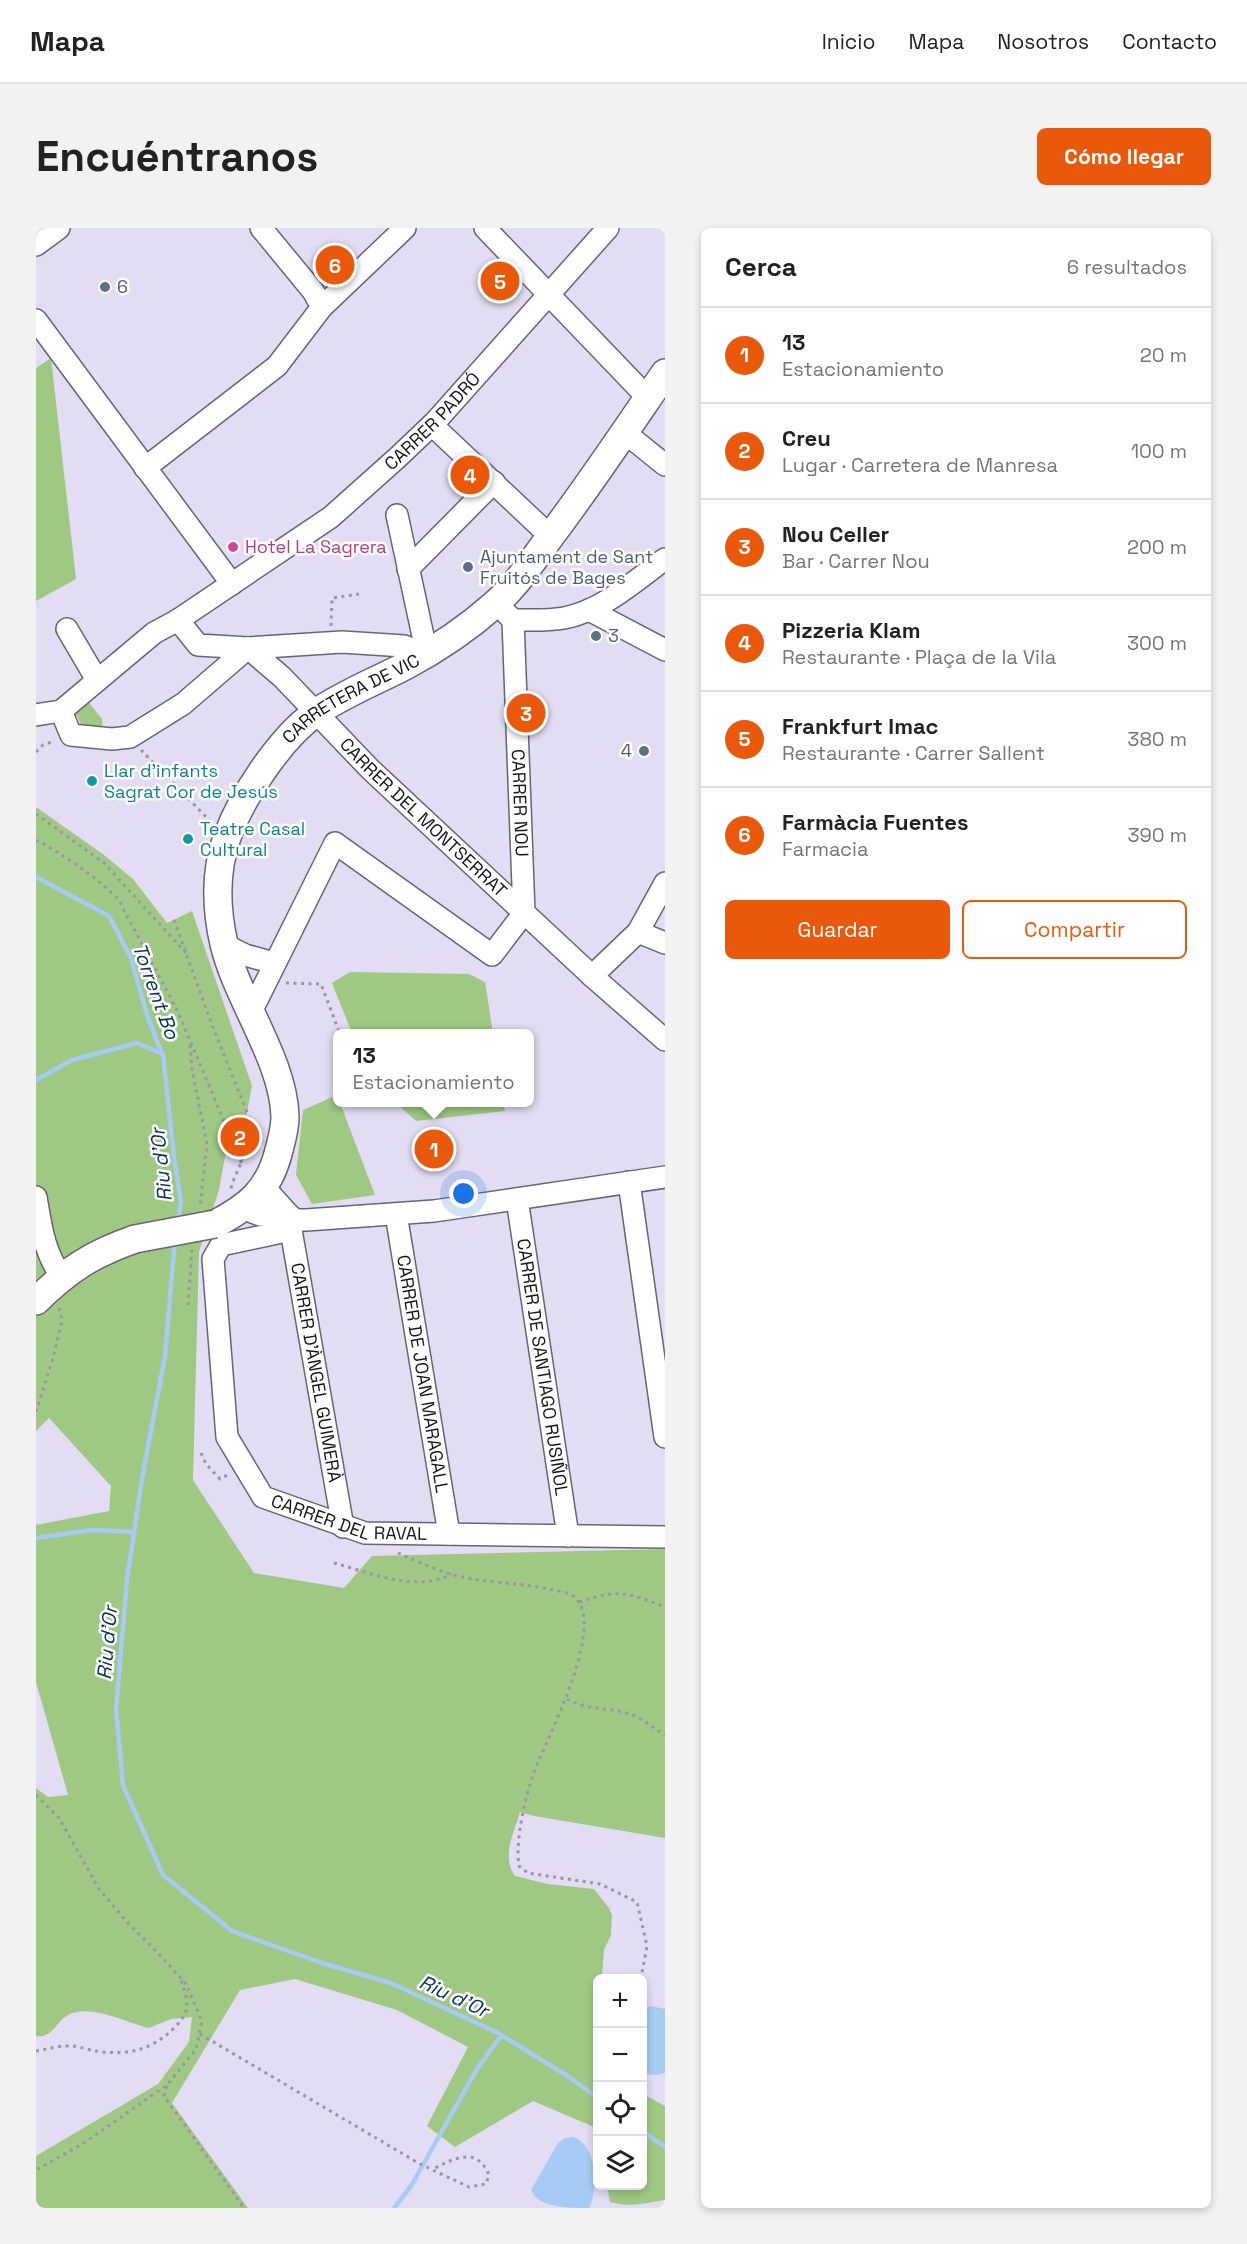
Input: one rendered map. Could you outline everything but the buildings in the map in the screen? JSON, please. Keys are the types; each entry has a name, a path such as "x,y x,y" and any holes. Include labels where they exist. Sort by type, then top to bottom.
{"main road":[{"name":"CARRETERA DE VIC","path":"203,1223 242,1208 252,1201 274,1170 284,1129 284,1104 278,1083 266,1046 250,1014 225,945 219,908 220,864 228,834 241,807 267,764 302,724 316,713 348,692 505,611 523,574 665,373"},
{"path":"48,1290 81,1262 103,1251 135,1239 203,1223"}],"street":[{"path":"36,245 59,228"},
{"path":"261,228 313,291 322,307"},
{"path":"145,468 277,366 322,307 405,228"},
{"path":"484,228 648,398"},
{"name":"CARRER PADRÓ","path":"178,620 331,517 432,425 608,228"},
{"path":"36,320 232,584"},
{"path":"432,425 550,536"},
{"path":"624,432 665,465"},
{"path":"408,569 494,482"},
{"path":"36,715 61,711 154,633 178,620 198,645 248,648 331,643 404,646 425,654 397,515"},
{"path":"505,611 566,618 589,610 612,598 665,559"},
{"path":"589,610 665,650"},
{"name":"CARRER NOU","path":"505,611 524,913"},
{"path":"67,629 97,680"},
{"path":"61,711 71,735 112,739 130,737 183,704 248,648"},
{"name":"CARRER DEL MONTSERRAT","path":"248,648 282,677 370,769 592,976 665,1040"},
{"path":"250,1014 335,843 492,955 524,913"},
{"path":"592,976 638,932 665,883"},
{"path":"638,932 665,943"},
{"path":"225,945 245,955 270,973"},
{"path":"242,1208 260,1215 292,1222 434,1212 665,1177"},
{"path":"629,1182 656,1320 665,1437"},
{"path":"264,1186 292,1222"},
{"path":"36,1197 42,1238 54,1266 48,1290"},
{"name":"CARRER DE SANTIAGO RUSIÑOL","path":"517,1199 568,1536"},
{"name":"CARRER DE JOAN MARAGALL","path":"396,1214 449,1534"},
{"name":"CARRER DEL RAVAL","path":"292,1222 222,1245 213,1259 227,1437 263,1497 343,1527 375,1534 665,1538"},
{"name":"CARRER D'ÀNGEL GUIMERÀ","path":"292,1222 343,1527"}],"path":[{"path":"331,643 332,598 359,594"},
{"path":"130,737 210,822 228,834"},
{"path":"36,814 104,863 188,956"},
{"path":"36,840 103,884 118,898 178,1012 242,1164"},
{"path":"174,920 212,1025 255,1132 231,1184 242,1208"},
{"path":"270,973 321,984 338,1029"},
{"path":"188,1305 203,1223 207,1144 192,1069 190,1040"},
{"path":"36,1412 63,1321 57,1301 48,1290"},
{"path":"201,1453 206,1464 220,1479 243,1465"},
{"path":"375,1534 385,1547 453,1574 544,1588 570,1594 579,1602 584,1613 581,1651 567,1699 533,1773 517,1855 519,1866 528,1873 600,1884 637,1902 647,1946 642,1974"},
{"path":"334,1563 386,1578 411,1581 427,1582 453,1574"},
{"path":"579,1602 604,1593 621,1592 665,1606"},
{"path":"567,1699 597,1709 630,1714 646,1721 665,1735"},
{"path":"36,1795 59,1818 99,1889 126,1922 186,1984 202,2021 196,2049 167,2085 84,2143 36,2170"},
{"path":"36,2051 73,2046 99,2051 123,2052 149,2048 171,2031 185,2016 187,1997 180,1976"},
{"path":"200,2034 269,2073 370,2136 433,2169 469,2187 486,2184 489,2175 479,2159 471,2156 433,2169"},
{"path":"167,2085 164,2096 244,2208"}],"green space":[{"path":"51,358 76,579 36,601 36,368"},
{"path":"87,700 102,719 103,731 83,728 73,709"},
{"path":"36,807 104,855 133,879 167,923 192,911 252,1086 244,1127 226,1151 219,1190 199,1252 193,1480 254,1573 344,1588 372,1556 665,1549 665,1838 520,1812 509,1852 509,1861 515,1876 548,1884 594,1889 612,1915 611,1935 604,1950 602,1974 593,1974 593,2127 533,2101 455,2147 427,2126 468,2047 397,2010 295,1979 240,1990 172,2103 248,2208 36,2208 36,2156 158,2084 189,2042 192,2017 171,2019 149,2028 110,2015 88,2011 79,2012 65,2017 47,2035 36,2036 36,1788 48,1797 68,1795 36,1682 36,1525 109,1511 111,1486 49,1418 36,1431"},
{"path":"350,972 469,974 485,982 492,1029 350,1029 332,983"},
{"path":"333,1097 333,1107 342,1107 375,1195 312,1204 296,1175 303,1110"},
{"path":"400,1107 504,1107 505,1111 416,1121"},
{"path":"647,2096 665,2106 665,2200 631,2205 610,2202 608,2190 647,2190"}],"water":[{"path":"647,2007 665,2009 665,2073 656,2075 647,2074"},
{"path":"573,2137 581,2141 591,2158 594,2190 589,2208 547,2204 535,2196 531,2190 558,2143 565,2138"}],"waterway":[{"name":"Torrent Bo","path":"36,877 109,916 131,958 147,1015 162,1054"},
{"name":"Riu d'Or","path":"36,1080 72,1060 137,1043 163,1054 181,1201 178,1223"},
{"name":"Riu d'Or","path":"175,1240 165,1356 142,1479 127,1579 116,1709 123,1785 163,1875 232,1931 322,1963 391,1983 496,2032 593,2094"},
{"path":"36,1538 92,1530 134,1532"},
{"path":"394,2208 411,2186 477,2069 501,2036"},
{"name":"Riu d'Or","path":"647,2134 665,2147"}],"place":[{"name":"Farmàcia Fuentes","path":"335,265"},
{"name":"Frankfurt Imac","path":"500,281"},
{"name":"6","path":"105,287"},
{"name":"Pizzeria Klam","path":"470,475"},
{"name":"Hotel La Sagrera","path":"233,547"},
{"name":"Ajuntament de Sant Fruitós de Bages","path":"468,567"},
{"name":"3","path":"596,636"},
{"name":"Nou Celler","path":"526,713"},
{"name":"4","path":"644,751"},
{"name":"Llar d'infants Sagrat Cor de Jesús","path":"92,781"},
{"name":"Teatre Casal Cultural","path":"188,839"},
{"name":"Creu","path":"240,1137"},
{"name":"13","path":"434,1149"}]}
